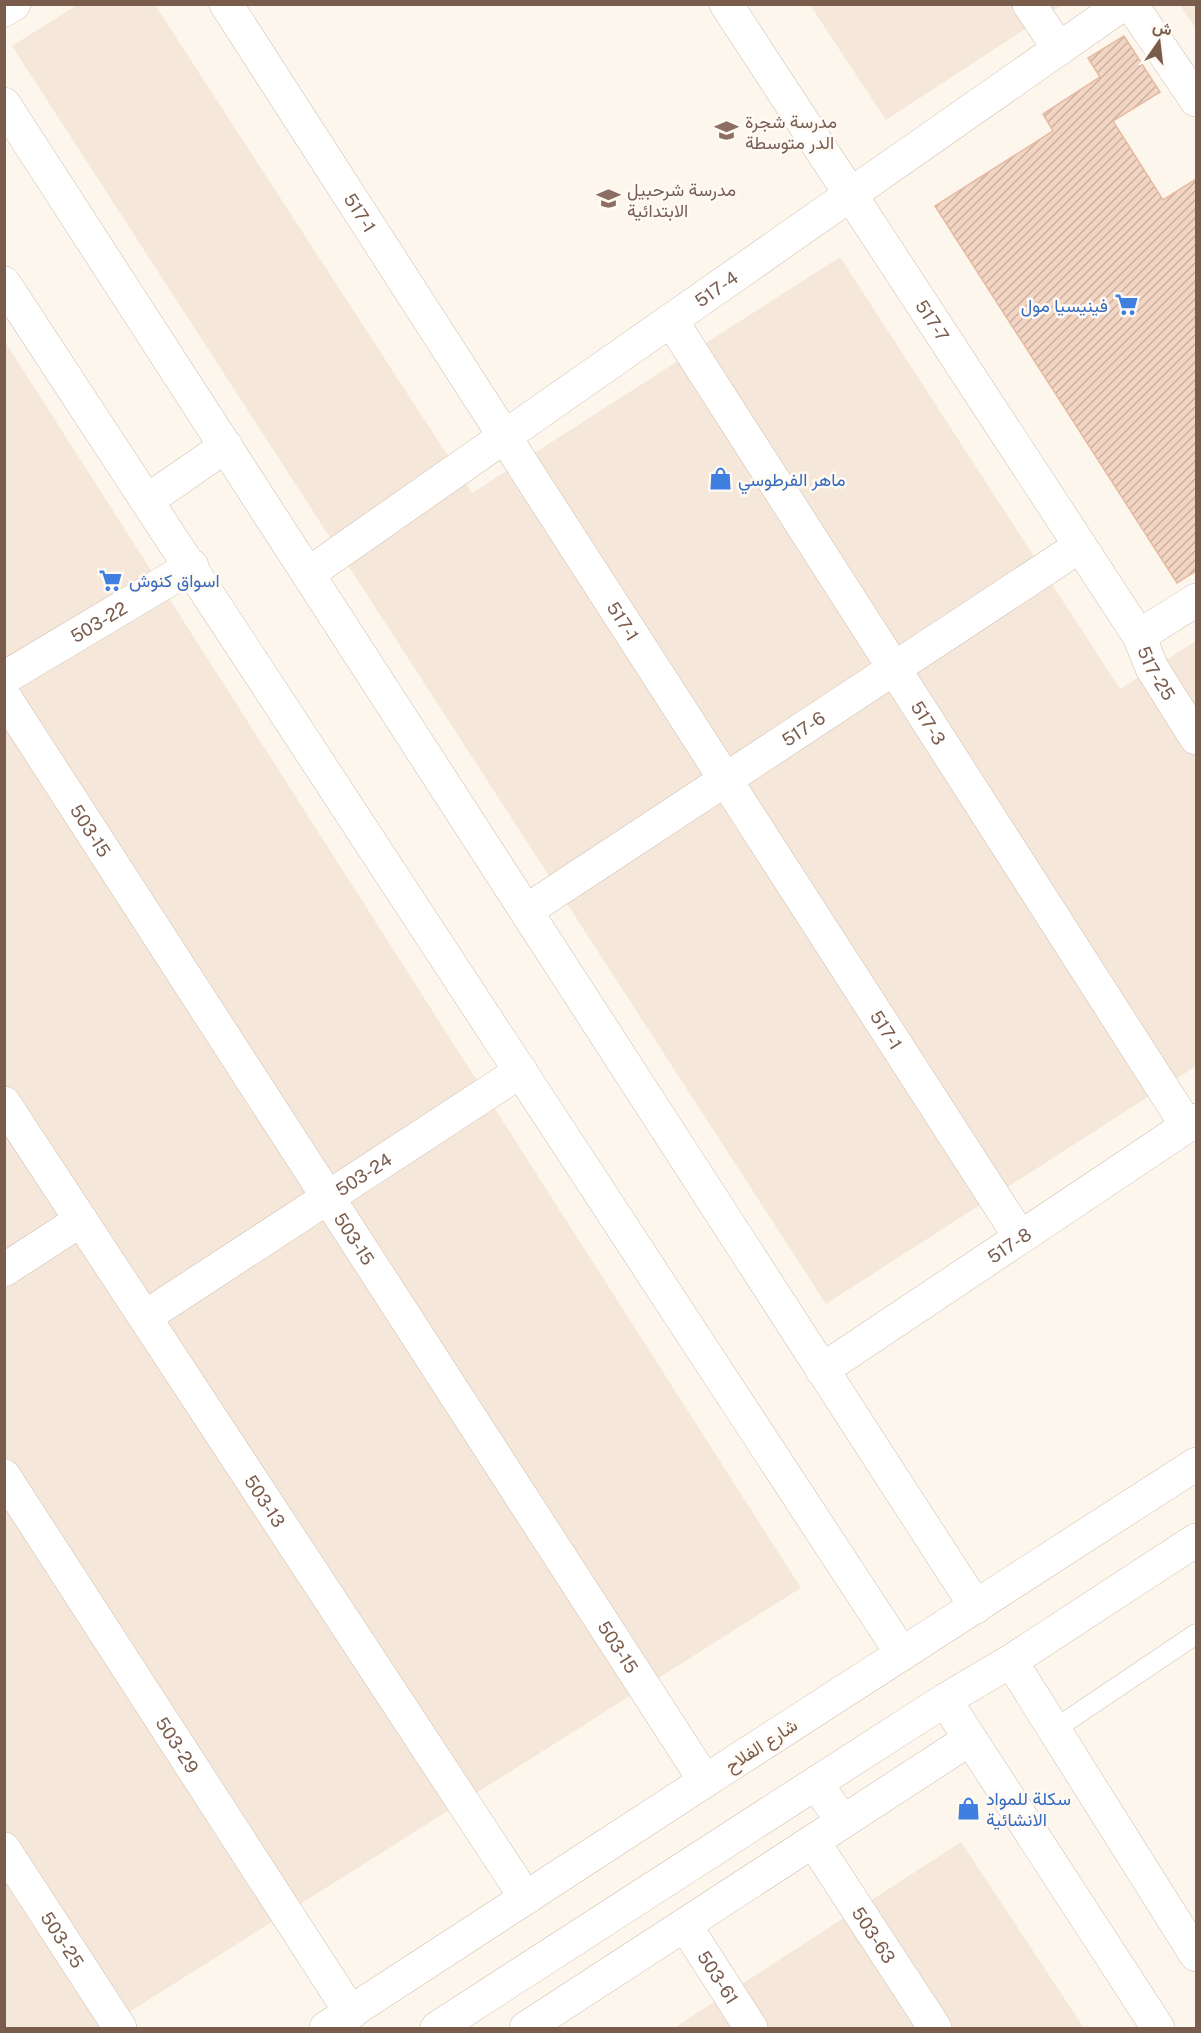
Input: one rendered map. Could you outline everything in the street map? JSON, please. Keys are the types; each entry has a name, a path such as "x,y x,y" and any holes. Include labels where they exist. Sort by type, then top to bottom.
{"street":[{"path":"4,10 14,4"},
{"name":"517-1","path":"226,4 1020,1237"},
{"name":"517-7","path":"726,4 1139,636"},
{"path":"1029,4 1059,49"},
{"name":"517-4","path":"308,574 1123,4"},
{"path":"1131,4 1197,100"},
{"path":"4,104 976,1607"},
{"path":"4,283 192,566 902,1654"},
{"name":"517-3","path":"671,320 894,669 1192,1123"},
{"path":"148,500 226,446"},
{"name":"517-6","path":"526,911 1080,546"},
{"name":"503-22","path":"4,678 192,566"},
{"path":"1139,636 1197,600"},
{"name":"517-25","path":"1139,636 1152,668 1197,738"},
{"name":"503-15","path":"4,696 705,1781"},
{"name":"503-24","path":"145,1317 521,1071"},
{"name":"503-13","path":"4,1103 526,1898"},
{"name":"517-8","path":"822,1370 1192,1123"},
{"path":"4,1269 81,1220"},
{"name":"شارع الفلاح","path":"339,2021 705,1781 1197,1464"},
{"name":"503-29","path":"4,1476 339,2021"},
{"path":"437,2028 1197,1540"},
{"path":"1011,1661 1197,1955"},
{"path":"945,1700 1158,2028"},
{"path":"526,2028 567,2018 684,1925 970,1739"},
{"path":"816,1783 843,1822"},
{"name":"503-63","path":"813,1841 935,2028"},
{"name":"503-25","path":"4,1850 120,2028"},
{"name":"503-61","path":"684,1925 751,2028"}],"lane":[{"path":"1055,1729 1197,1634"}],"shaded area":[{"path":"77,5 155,5 472,493 840,257 1120,689 1196,641 1196,1066 826,1304 12,46"},
{"path":"810,5 1062,5 886,120"},
{"path":"1180,5 1196,5 1196,29"},
{"path":"4,340 801,1588 104,2028 5,2028"},
{"path":"961,1842 1084,2028 674,2028"}],"building":[{"path":"1124,36 1160,92 1113,121 1163,200 1196,179 1196,571 1177,583 935,206 1053,131 1043,114 1100,77 1088,58"}],"place":[{"name":"مدرسة شجرة الدر متوسطة","path":"727,131"},
{"name":"مدرسة شرحبيل الابتدائية","path":"609,199"},
{"name":"فينيسيا مول","path":"1126,305"},
{"name":"ماهر الفرطوسي","path":"720,479"},
{"name":"اسواق كنوش","path":"111,580"},
{"name":"سكلة للمواد الانشائية","path":"968,1808"}]}
